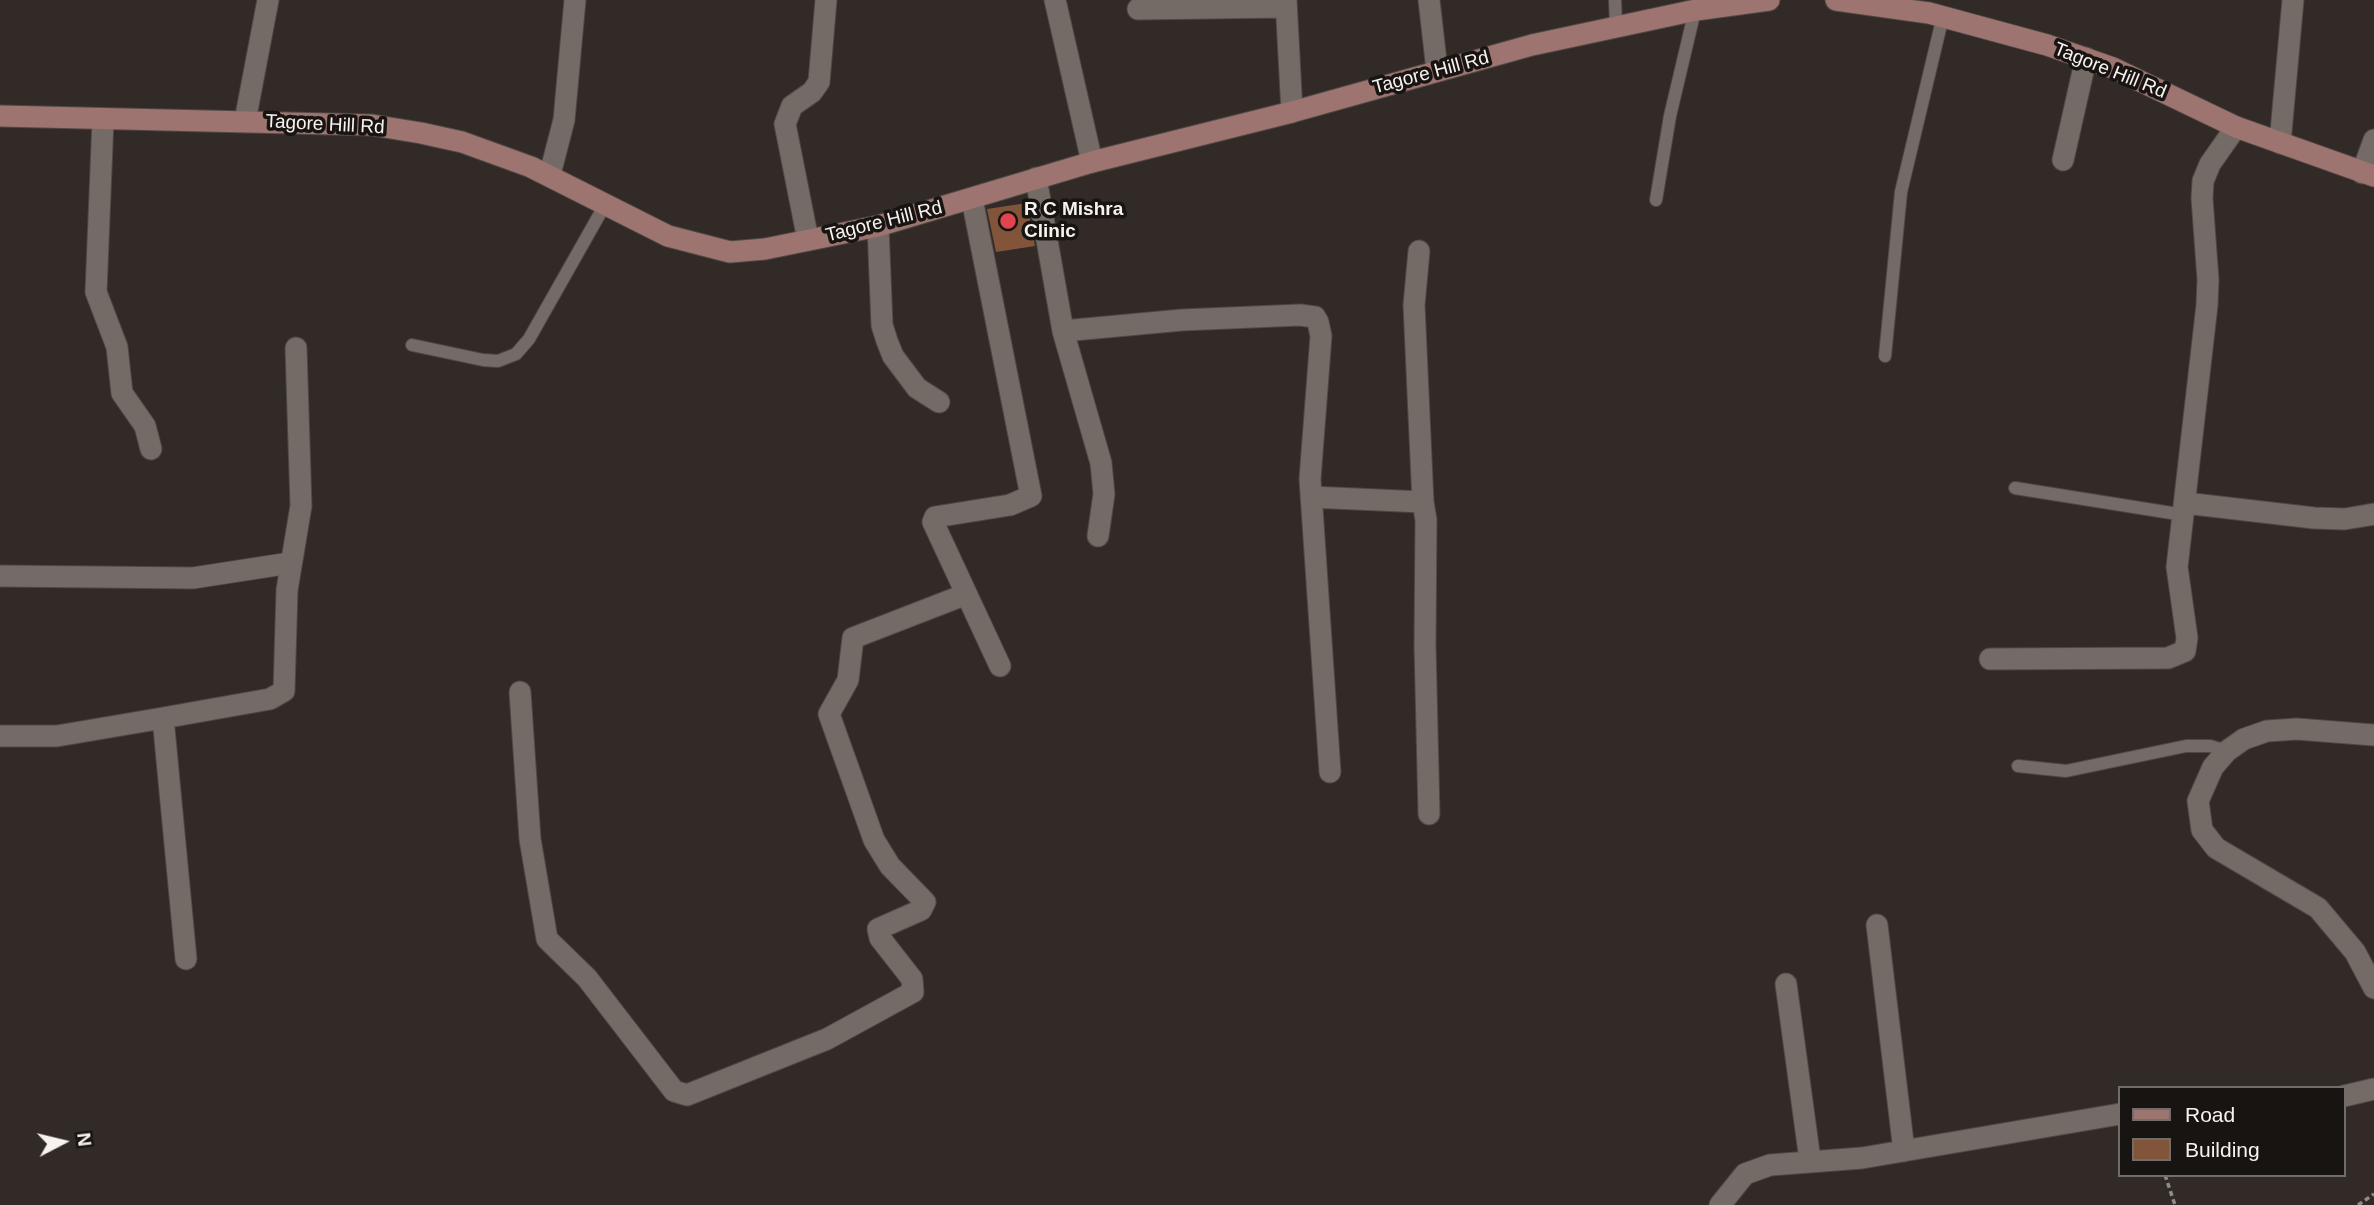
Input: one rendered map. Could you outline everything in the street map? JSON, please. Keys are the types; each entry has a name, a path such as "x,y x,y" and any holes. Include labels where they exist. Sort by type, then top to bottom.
{"main road":[{"name":"Tagore Hill Rd","path":"0,116 372,125 421,133 462,142 550,174 667,236 730,252 878,226 1092,162 1292,112 1437,70 1697,5 1769,0"},
{"name":"Tagore Hill Rd","path":"1836,0 1934,10 2086,58 2144,82 2236,127 2368,174"}],"street":[{"path":"246,121 268,0"},
{"path":"550,174 564,120 575,0"},
{"path":"808,240 785,124 792,106 812,92 818,82 826,0"},
{"path":"1055,0 1092,162"},
{"path":"1429,0 1437,70"},
{"path":"2280,143 2293,0"},
{"path":"1138,9 1286,4 1292,112"},
{"path":"2063,160 2086,58"},
{"path":"103,120 96,292 117,348 122,393 145,426 151,449"},
{"path":"1990,659 2168,658 2182,654 2187,638 2177,567 2208,280 2203,181 2210,164 2236,127"},
{"path":"2368,174 2374,140"},
{"path":"1036,178 1063,331 1101,463 1104,494 1098,536"},
{"path":"972,199 1031,494 1028,500 1010,505 933,518 964,595 1000,666"},
{"path":"878,226 882,325 887,341 893,356 917,388 939,402"},
{"path":"1419,251 1414,305 1423,502 1429,814"},
{"path":"1063,331 1182,320 1300,315 1315,317 1321,336 1311,497 1330,772"},
{"path":"0,736 57,736 282,695 286,685 290,563 302,506 296,348"},
{"path":"1311,497 1423,502"},
{"path":"2185,509 2345,519 2374,514"},
{"path":"0,576 182,578 290,563"},
{"path":"520,692 530,839 547,939 587,978 674,1091 687,1096 827,1039 913,992 912,979 880,937 878,929 921,909 925,902 890,866 874,840 829,714 848,680 853,638 964,595"},
{"path":"163,718 186,959"},
{"path":"2374,735 2297,729 2267,731 2245,739 2227,751 2213,767 2198,801 2202,830 2216,848 2318,908 2355,952 2374,988"},
{"path":"1877,925 1904,1151"},
{"path":"1786,984 1810,1160"},
{"path":"2346,1096 2374,1089"},
{"path":"1720,1205 1739,1181 1757,1168 1904,1151 2118,1114"}],"lane":[{"path":"1615,0 1616,26"},
{"path":"1656,201 1670,116 1697,5"},
{"path":"1885,356 1901,192 1934,10"},
{"path":"412,345 482,360 498,361 516,354 529,339 606,203"},
{"path":"2015,488 2185,509"},
{"path":"2018,766 2066,771 2186,746 2210,746 2227,751"}],"path":[{"path":"2166,1177 2175,1205"},
{"path":"2358,1205 2374,1194"}],"building":[{"path":"1027,203 1035,246 996,252 987,209"}],"place":[{"name":"R C Mishra Clinic","path":"1008,221"}]}
